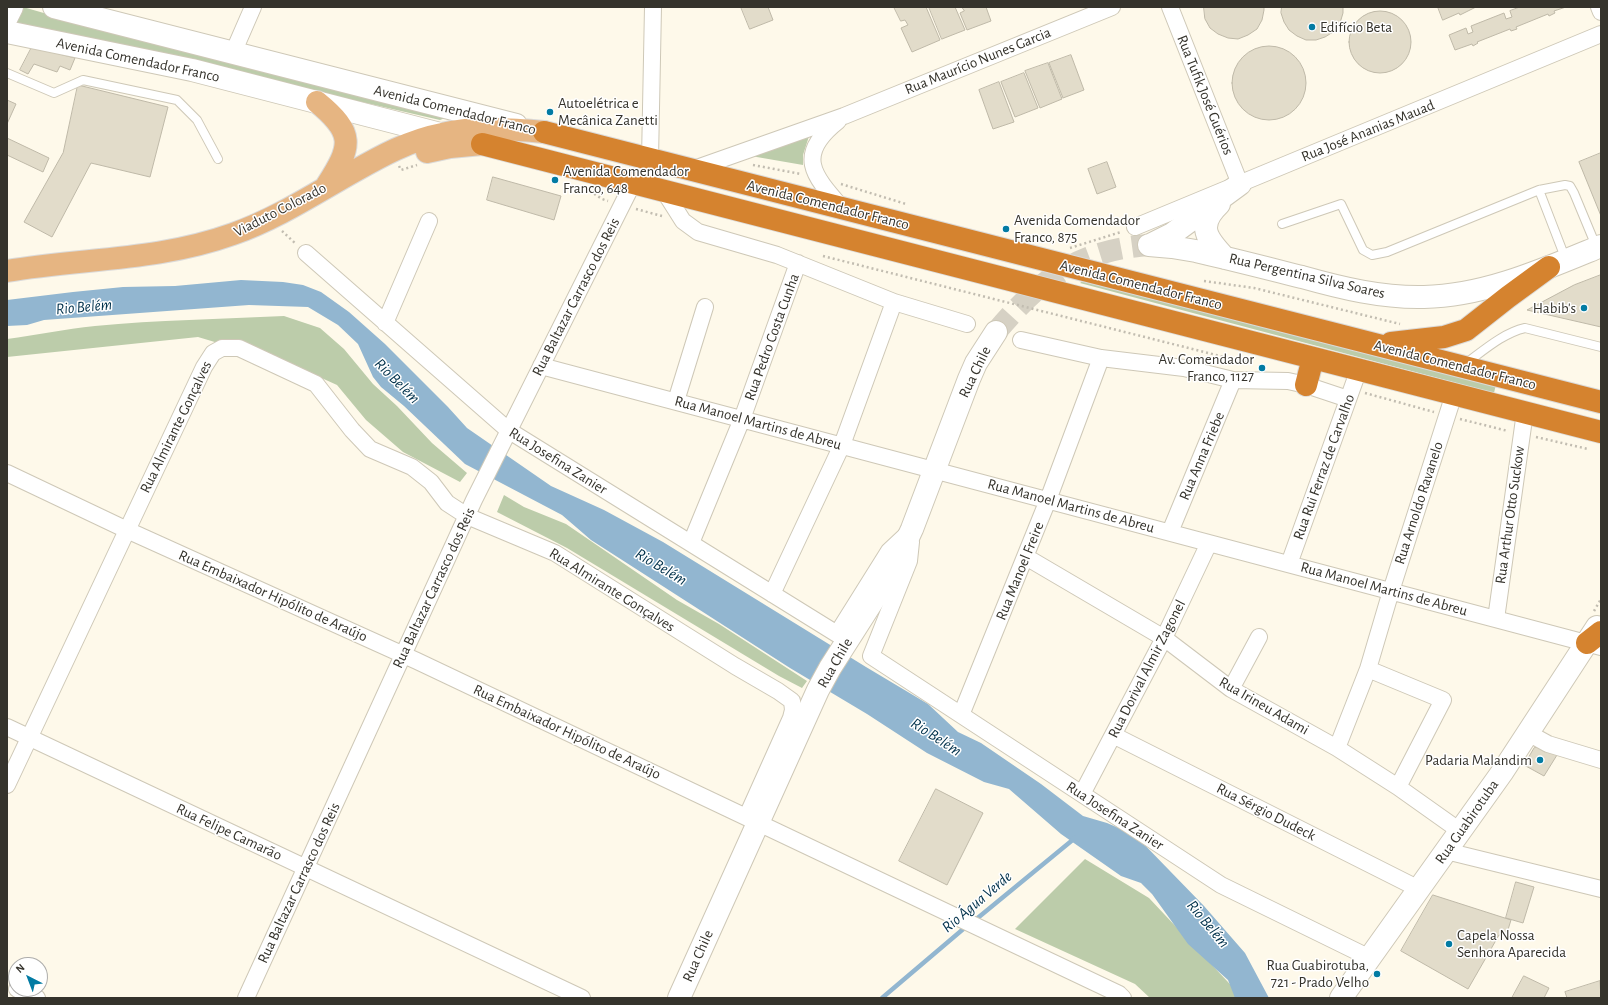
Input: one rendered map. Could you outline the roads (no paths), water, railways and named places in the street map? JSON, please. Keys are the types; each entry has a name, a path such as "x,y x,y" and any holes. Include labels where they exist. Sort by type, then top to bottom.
{"highway":[{"name":"Avenida Comendador Franco","path":"544,132 1601,402"},
{"name":"Avenida Comendador Franco","path":"482,144 1525,412 1597,441"},
{"path":"1376,345 1444,337 1466,330 1508,296 1557,264"},
{"path":"1306,385 1314,358"}],"main road":[{"path":"7,17 12,7"},
{"name":"Avenida Comendador Franco","path":"54,7 544,132"},
{"name":"Avenida Comendador Franco","path":"7,32 192,70 482,144"},
{"path":"317,102 342,126 345,135 345,148 342,162 325,188"},
{"name":"Viaduto Colorado","path":"7,271 147,256 206,243 258,225 392,150 440,134 485,128 544,132"},
{"name":"Viaduto Colorado","path":"7,285 178,265 233,250 262,239 371,176 412,156 450,147 482,144"},
{"path":"1225,258 1210,241 1205,227 1207,218 1213,210 1240,184"},
{"name":"Rua Pergentina Silva Soares","path":"1240,184 1172,234 1150,245 1172,247 1225,258 1355,290 1404,297 1444,296 1479,289 1557,264 1600,248"},
{"name":"Rua Chile","path":"680,998 752,819 793,744 830,668 888,577 912,529 969,379 980,357 996,332"},
{"name":"Rua Guabirotuba","path":"1341,998 1528,733 1596,640 1601,622"}],"street":[{"path":"233,53 254,7"},
{"path":"650,159 652,7"},
{"name":"Rua Maurício Nunes Garcia","path":"691,170 844,116 1112,7"},
{"name":"Rua Tufik José Guérios","path":"1170,7 1240,184"},
{"path":"1599,7 1601,12"},
{"name":"Rua José Ananias Mauad","path":"1135,227 1601,34"},
{"name":"Rua Maurício Nunes Garcia","path":"842,208 816,177 812,162 817,143 831,127 844,116"},
{"name":"Rua Baltazar Carrasco dos Reis","path":"246,998 474,500 633,183"},
{"path":"664,191 683,221 698,232 765,251 894,302 967,324"},
{"path":"385,323 429,221"},
{"name":"Rua Josefina Zanier","path":"306,253 506,434 691,543 837,634 890,551 912,529"},
{"name":"Rua Pedro Costa Cunha","path":"691,543 742,419 798,263"},
{"path":"772,594 842,446 894,302"},
{"path":"676,401 705,307"},
{"path":"1020,340 1101,358 1184,368 1233,380 1288,382 1306,385 1348,399"},
{"name":"Rua Almirante Gonçalves","path":"7,785 204,367 213,353 222,348 240,348 316,384 352,430 370,450 412,467 431,482 447,503 467,516 555,553 729,662 782,693 792,701 793,710 791,718 752,819"},
{"name":"Rua Manoel Freire","path":"961,715 1026,557 1101,358"},
{"name":"Rua Manoel Martins de Abreu","path":"541,366 1496,619 1596,640"},
{"name":"Rua Rui Ferraz de Carvalho","path":"1288,564 1359,370"},
{"name":"Rua Anna Friebe","path":"1170,532 1233,380"},
{"name":"Rua Arnoldo Ravanelo","path":"1337,748 1368,670 1391,591 1454,394"},
{"name":"Rua Arthur Otto Suckow","path":"1496,619 1525,412"},
{"name":"Rua Embaixador Hipólito de Araújo","path":"7,473 127,530 404,654 1003,938 1119,994 1123,998"},
{"name":"Rua Josefina Zanier","path":"912,529 909,561 870,656 1221,884 1370,958"},
{"name":"Rua Dorival Almir Zagonel","path":"1082,794 1164,638 1209,543"},
{"name":"Rua Irineu Adami","path":"1026,557 1164,638 1231,689 1337,748 1398,787 1460,831"},
{"path":"1231,689 1260,637"},
{"path":"1368,670 1444,700 1398,787"},
{"name":"Rua Felipe Camarão","path":"7,727 582,998"},
{"path":"1528,733 1548,744 1601,760"},
{"name":"Rua Sérgio Dudeck","path":"1113,735 1419,889"},
{"path":"1446,851 1601,889"}],"lane":[{"path":"7,73 54,93 84,80 177,100 197,120 218,159"},
{"path":"1282,224 1341,204 1363,250 1372,255 1387,252 1539,190 1565,185 1570,186 1600,248"},
{"path":"1539,190 1557,264"},
{"path":"1462,366 1486,348 1516,330 1525,328 1601,347"}],"water":[{"name":"Rio Belém","path":"241,280 283,282 303,285 321,292 349,312 385,344 467,428 551,486 604,510 663,542 928,704 958,732 981,743 1041,784 1083,816 1107,823 1135,835 1204,906 1245,953 1269,998 1235,998 1228,980 1188,944 1152,894 1141,883 1121,876 1061,834 1009,789 984,782 927,753 867,714 790,668 591,540 562,515 465,464 404,406 381,387 373,377 358,344 338,325 308,307 249,305 44,320 27,325 7,326 7,300 123,287 175,286"}],"waterway":[{"name":"Rio Água Verde","path":"974,921 1075,838"},
{"name":"Rio Água Verde","path":"882,998 968,925"}],"tunnel":[{"path":"996,332 1045,282 1063,270 1101,253 1149,245"}],"place":[{"name":"Edifício Beta","path":"1312,27"},
{"name":"Autoelétrica e Mecânica Zanetti","path":"550,112"},
{"name":"Avenida Comendador Franco, 648","path":"555,180"},
{"name":"Avenida Comendador Franco, 875","path":"1006,229"},
{"name":"Habib's","path":"1584,308"},
{"name":"Av. Comendador Franco, 1127","path":"1262,368"},
{"name":"Padaria Malandim","path":"1540,760"},
{"name":"Capela Nossa Senhora Aparecida","path":"1449,944"},
{"name":"Rua Guabirotuba, 721 - Prado Velho","path":"1377,974"}]}
